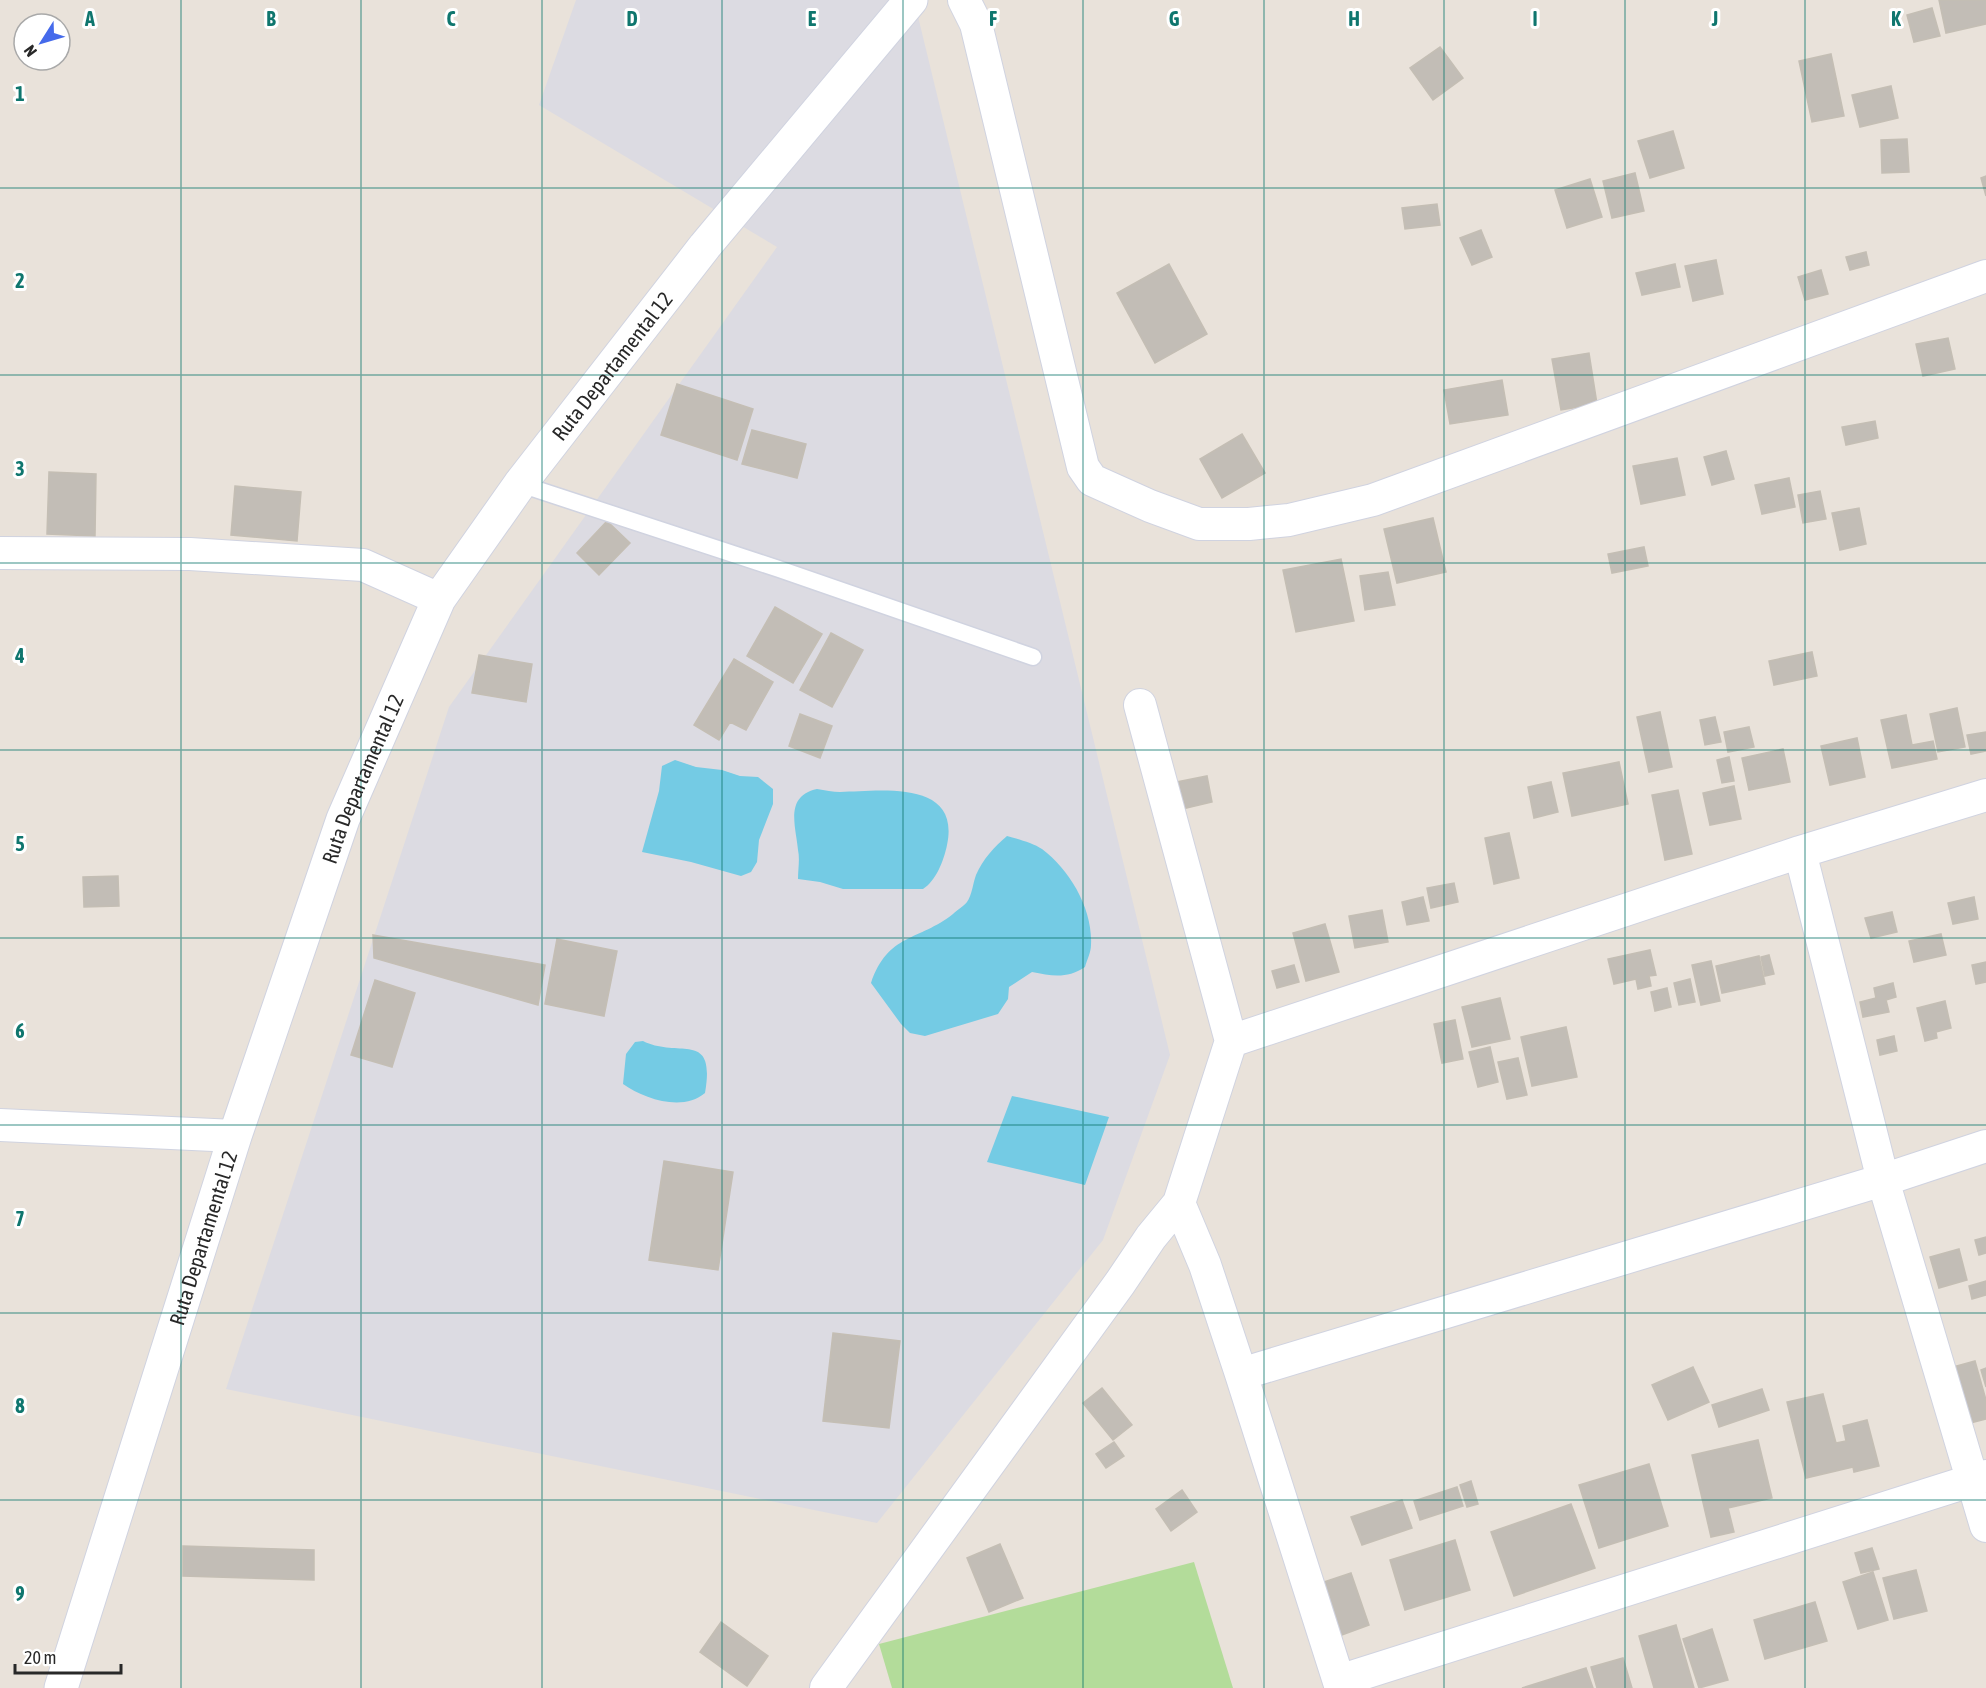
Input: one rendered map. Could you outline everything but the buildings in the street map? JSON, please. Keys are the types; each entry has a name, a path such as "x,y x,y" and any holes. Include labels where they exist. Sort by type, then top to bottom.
{"main road":[{"name":"Ruta Departamental 12","path":"61,1688 235,1136 343,819 440,599 520,484 705,246 911,0"}],"street":[{"path":"964,0 976,24 1083,467 1092,480 1199,525 1289,520 1373,500 1986,276"},
{"path":"0,553 190,554 363,565 440,599"},
{"path":"826,1688 1151,1238 1179,1203 1231,1041 1140,705"},
{"path":"1231,1041 1800,852 1986,795"},
{"path":"1800,852 1884,1180 1979,1478 1986,1526"},
{"path":"0,1125 235,1136"},
{"path":"1241,1374 1884,1180 1986,1146"},
{"path":"1179,1203 1205,1265 1340,1684 1979,1478"}],"lane":[{"path":"520,484 779,569 1033,657"}],"shaded area":[{"path":"576,0 914,0 1170,1055 1103,1240 877,1523 226,1389 449,707 777,247 539,105"}],"green space":[{"path":"1194,1562 1233,1688 892,1688 879,1644"}],"water":[{"path":"675,760 696,767 722,770 740,776 758,777 773,789 773,804 759,840 757,862 751,872 741,876 691,862 642,852 659,791 662,766"},
{"path":"817,789 840,792 895,791 914,793 930,799 942,809 948,824 946,851 932,881 923,889 843,889 820,882 798,879 799,857 794,813 800,798"},
{"path":"1007,836 1042,849 1062,868 1078,891 1091,931 1091,948 1085,967 1066,975 1032,972 1009,987 1008,999 998,1014 925,1036 910,1033 871,983 878,967 895,946 940,923 966,904 982,864"},
{"path":"643,1041 656,1046 700,1053 705,1060 707,1073 705,1093 686,1102 664,1101 642,1094 623,1084 626,1054 635,1042"},
{"path":"1012,1096 1109,1117 1085,1185 987,1162"}]}
